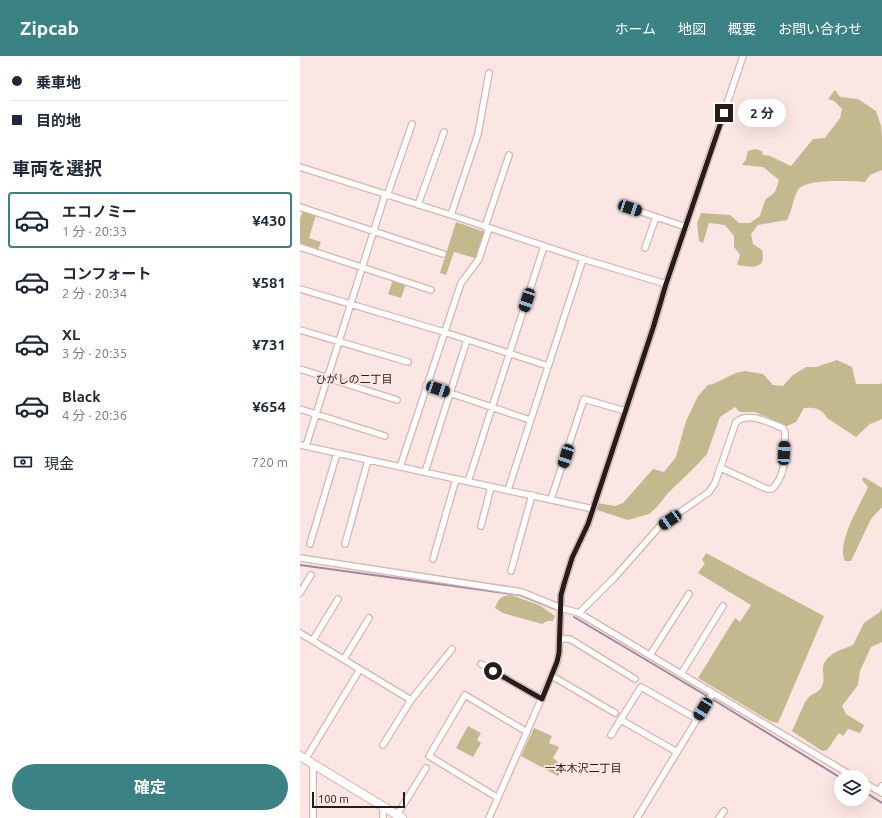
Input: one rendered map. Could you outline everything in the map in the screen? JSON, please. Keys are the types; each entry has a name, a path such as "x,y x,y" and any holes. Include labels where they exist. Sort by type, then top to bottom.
{"main road":[{"path":"306,760 400,816"}],"street":[{"path":"489,818 552,676 559,653 561,595 566,577 572,558 584,534 593,508 653,328 666,284 743,56"},
{"path":"451,215 478,134 489,73"},
{"path":"412,124 374,231 316,414 303,446 593,508"},
{"path":"418,205 444,132"},
{"path":"400,467 461,283 479,259 509,155"},
{"path":"300,167 583,259 666,284"},
{"path":"300,207 443,254"},
{"path":"630,208 686,227"},
{"path":"645,248 656,217"},
{"path":"468,482 544,246"},
{"path":"300,247 431,290"},
{"path":"508,490 583,259"},
{"path":"300,288 444,332 548,366"},
{"path":"300,330 408,362"},
{"path":"424,472 467,340"},
{"path":"300,369 396,400"},
{"path":"426,385 530,420"},
{"path":"551,499 584,398 625,411"},
{"path":"300,409 385,436"},
{"path":"579,613 660,526 709,492 715,483 721,468 736,422 741,418 758,418 783,428 785,432 784,467 777,484 772,489 767,489 721,468"},
{"path":"310,544 337,453"},
{"path":"345,544 368,460"},
{"path":"433,559 456,479"},
{"path":"481,526 491,487"},
{"path":"511,571 532,495"},
{"path":"300,558 522,592 561,608 579,613 681,674 711,696 842,770"},
{"path":"300,593 311,575"},
{"path":"650,655 689,594"},
{"path":"313,640 338,599"},
{"path":"681,674 723,606"},
{"path":"344,659 369,618"},
{"path":"300,632 411,700"},
{"path":"560,639 570,639 635,679"},
{"path":"383,745 411,700 452,649"},
{"path":"481,664 542,699"},
{"path":"313,818 306,760 360,669"},
{"path":"552,676 614,713"},
{"path":"611,735 641,687 697,719"},
{"path":"498,798 429,756 465,695 527,732"},
{"path":"639,817 711,696"},
{"path":"620,720 677,752"},
{"path":"400,816 426,768"},
{"path":"870,786 880,792 882,786"},
{"path":"383,807 384,818"},
{"path":"719,818 724,811"}],"shaded area":[{"path":"835,90 840,97 858,99 876,111 881,126 882,170 870,175 865,182 829,181 802,186 796,193 787,220 758,225 751,234 753,244 762,250 763,257 760,265 752,267 737,265 740,255 734,247 734,236 725,225 709,223 703,243 699,241 697,223 701,213 730,215 739,223 750,223 760,216 765,200 775,192 779,180 763,167 742,165 746,159 748,151 755,149 762,151 763,155 770,156 791,166 813,139 825,138 840,118 842,109 834,101 828,99"},
{"path":"303,211 316,215 309,238 321,242 318,250 300,244 300,219"},
{"path":"456,222 485,232 475,258 454,252 446,275 440,273"},
{"path":"393,280 406,284 401,298 388,294"},
{"path":"837,360 852,367 856,384 881,384 882,382 882,419 870,424 856,437 827,418 823,412 814,408 804,408 796,422 787,426 755,412 740,412 735,407 720,417 707,454 649,514 628,520 597,510 597,503 615,506 623,503 653,469 664,472 676,457 686,421 698,396 708,385 736,373 745,371 763,374 773,385 783,386 793,375 806,367 816,367"},
{"path":"864,477 882,488 882,507 871,519 851,561 845,561 843,553 846,534 868,487 862,480"},
{"path":"706,553 824,616 778,723 770,721 698,678 735,618 740,622 751,605 698,573 705,563 702,560"},
{"path":"511,595 539,605 555,616 553,621 547,621 542,624 503,613 495,608 501,598"},
{"path":"882,608 882,642 871,647 860,671 858,685 842,706 846,714 864,725 860,733 848,729 843,736 839,733 827,750 822,751 792,731 807,699 821,688 824,678 823,669 826,660 834,653 853,645 864,623 880,612"},
{"path":"468,726 481,733 477,740 481,743 473,757 456,748"},
{"path":"534,728 552,736 549,743 559,747 553,758 558,762 555,767 561,771 558,776 521,756"}],"waterway":[{"path":"300,565 520,595 555,609"},
{"path":"574,617 834,774"},
{"path":"870,795 882,803"}],"district":[{"name":"ひがしの二丁目","path":"354,379"},
{"name":"一本木沢二丁目","path":"583,768"}],"route":[{"path":"493,671 542,699 552,676 559,653 561,595 572,558 588,524 653,328 666,284 724,113"}]}
